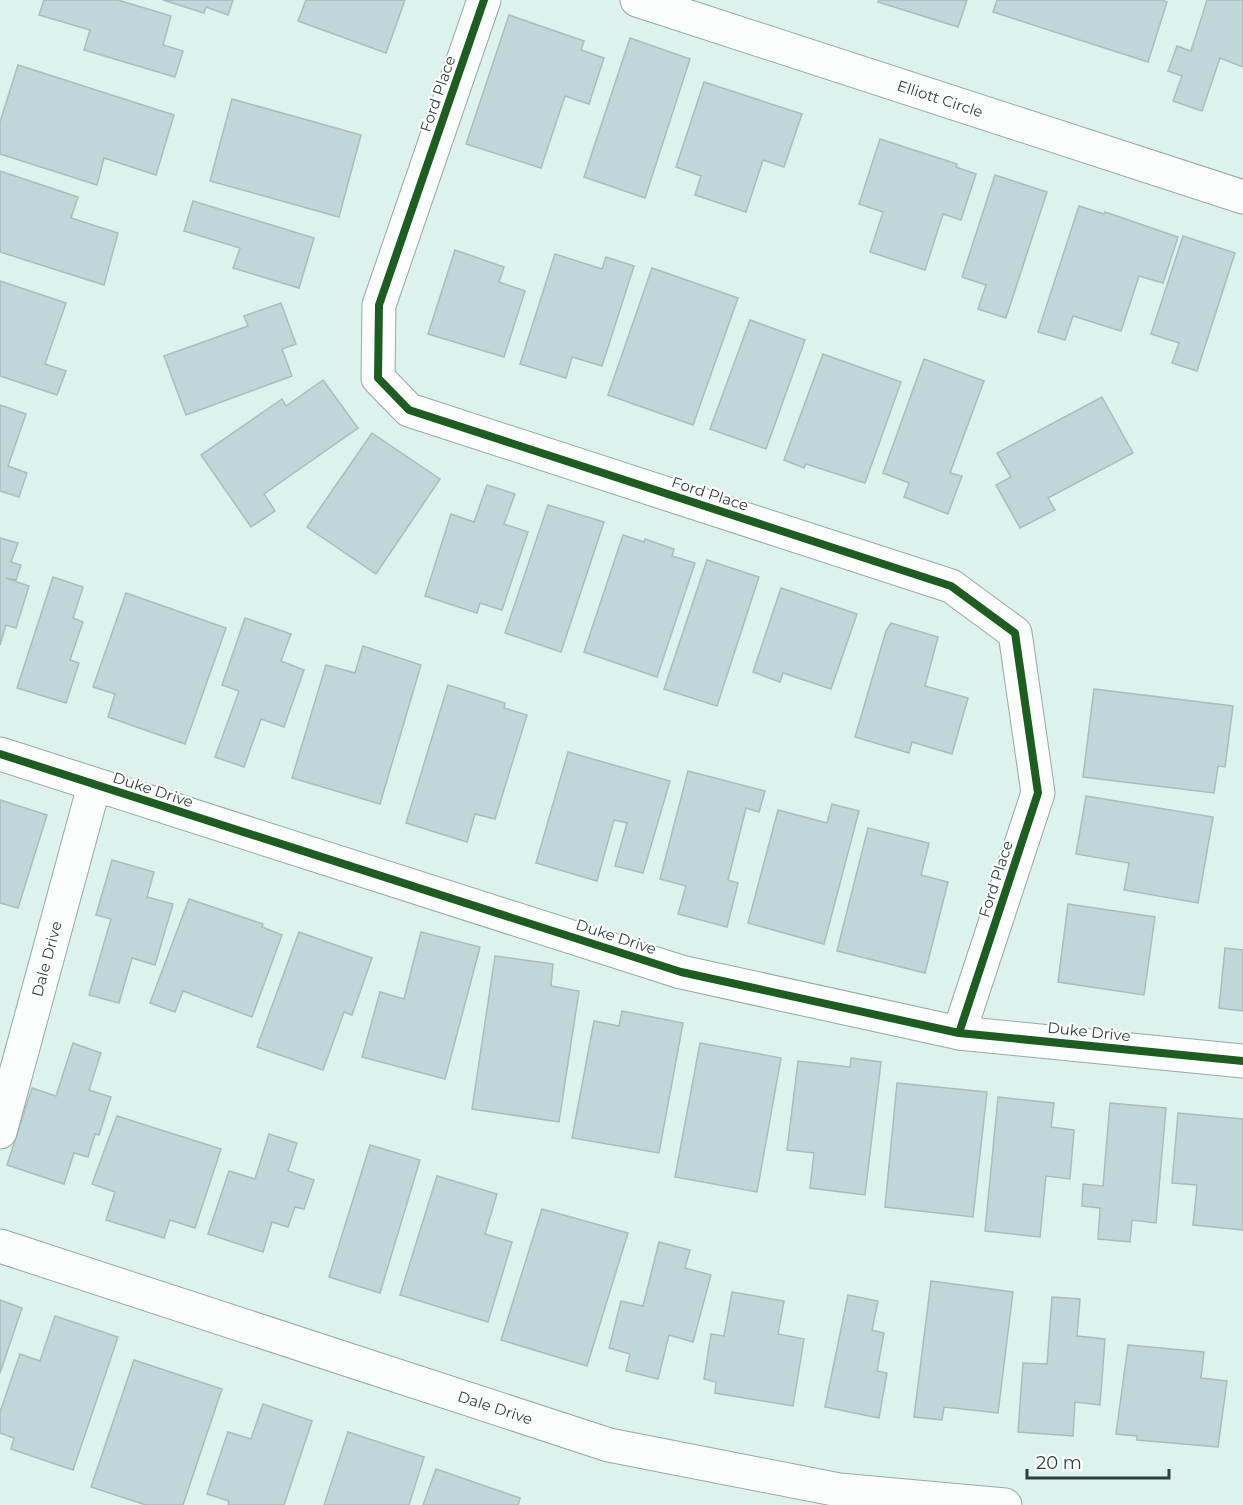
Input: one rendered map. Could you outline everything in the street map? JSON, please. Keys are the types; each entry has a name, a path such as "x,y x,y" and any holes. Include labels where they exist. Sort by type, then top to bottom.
{"street":[{"name":"Ford Place","path":"484,0 379,305 378,378 409,410 951,586 1015,633 1038,793 959,1033"},
{"name":"Elliott Circle","path":"637,0 1243,197"},
{"name":"Duke Drive","path":"0,754 94,786 681,972 959,1033 1243,1061"},
{"name":"Dale Drive","path":"0,1132 94,786"},
{"name":"Dale Drive","path":"0,1246 609,1445 839,1490 1005,1505"}],"building":[{"path":"44,0 118,0 171,16 163,45 183,51 175,77 84,50 90,30 39,15"},
{"path":"163,0 233,0 228,15 206,7 204,13"},
{"path":"306,0 405,0 386,53 298,21"},
{"path":"879,0 967,0 958,27 878,2"},
{"path":"997,0 1162,0 1167,2 1148,62 993,12"},
{"path":"1207,0 1243,0 1243,67 1220,58 1202,111 1173,101 1182,76 1168,71 1177,46 1191,51"},
{"path":"509,15 584,41 581,50 604,58 589,104 565,96 541,168 466,144"},
{"path":"630,38 690,59 645,198 584,177"},
{"path":"18,65 174,115 156,175 104,158 97,185 0,154 0,122"},
{"path":"704,82 802,114 784,167 763,160 746,212 695,195 701,176 676,167"},
{"path":"232,99 361,135 339,217 210,181"},
{"path":"880,139 957,164 956,167 976,174 961,220 943,214 925,270 870,252 883,212 859,204"},
{"path":"0,171 78,197 71,218 118,233 104,285 0,252"},
{"path":"995,175 1047,192 1006,318 978,309 986,285 962,277"},
{"path":"193,201 314,238 299,288 233,268 240,248 184,231"},
{"path":"1079,206 1104,214 1105,212 1178,237 1163,283 1139,276 1121,331 1073,316 1065,340 1038,332"},
{"path":"1183,236 1235,253 1197,371 1172,363 1179,343 1151,334"},
{"path":"455,250 504,267 499,282 525,291 504,357 428,334"},
{"path":"555,254 602,269 606,257 634,266 602,366 572,357 566,378 520,364"},
{"path":"652,268 738,298 693,425 608,395"},
{"path":"0,281 66,303 45,364 66,371 57,395 0,376"},
{"path":"281,303 296,344 282,349 292,376 186,415 164,356 248,326 244,316"},
{"path":"750,320 805,340 766,449 710,429"},
{"path":"823,354 901,382 865,483 806,464 804,468 784,460"},
{"path":"924,359 984,381 950,473 962,476 948,514 904,497 909,483 883,473"},
{"path":"323,380 358,428 264,494 275,511 251,527 201,455 282,399 286,406"},
{"path":"1102,397 1133,453 1048,498 1055,510 1020,528 996,485 1011,477 997,453"},
{"path":"0,405 26,414 8,466 27,473 19,497 0,491"},
{"path":"372,433 440,479 376,574 307,527"},
{"path":"487,485 515,494 504,524 528,532 502,610 480,603 477,613 425,596 451,514 474,522"},
{"path":"548,505 604,522 561,652 505,633"},
{"path":"623,535 644,542 645,539 674,549 672,556 695,563 657,677 584,652"},
{"path":"0,538 18,543 11,562 21,565 16,580 6,578 29,586 16,628 6,625 0,645"},
{"path":"707,560 759,577 717,706 664,689"},
{"path":"53,577 83,587 73,618 83,622 70,660 79,663 66,703 17,688"},
{"path":"781,588 857,614 831,689 783,673 780,682 753,672"},
{"path":"126,593 226,628 185,744 108,717 115,694 93,687"},
{"path":"245,618 291,634 281,661 304,670 284,727 261,719 244,767 215,757 239,691 222,685"},
{"path":"891,623 938,637 925,686 968,698 952,754 912,742 909,753 855,737 886,631"},
{"path":"363,646 421,665 380,804 292,778 326,665 355,673"},
{"path":"448,685 505,703 504,708 527,715 495,819 475,814 467,842 406,823"},
{"path":"1094,689 1233,706 1225,767 1218,766 1214,793 1083,777"},
{"path":"568,752 670,781 643,873 615,866 627,823 614,820 597,881 536,863"},
{"path":"688,771 765,791 759,812 746,808 728,880 738,883 727,927 678,914 686,886 660,879"},
{"path":"1086,796 1213,817 1198,903 1124,890 1129,863 1076,854"},
{"path":"0,800 47,815 18,908 0,903"},
{"path":"832,804 859,811 824,944 748,923 778,810 827,823"},
{"path":"868,828 929,843 921,875 948,882 925,973 837,951"},
{"path":"112,860 154,872 147,897 173,904 155,965 132,958 119,1003 89,995 111,919 96,915"},
{"path":"189,899 263,924 262,927 282,935 252,1017 183,991 175,1012 150,1003"},
{"path":"1068,904 1155,917 1144,995 1058,982"},
{"path":"299,932 372,958 352,1015 344,1012 323,1070 257,1047"},
{"path":"421,932 480,947 445,1079 362,1057 380,992 404,999"},
{"path":"1225,948 1243,950 1243,1011 1219,1008"},
{"path":"495,956 553,964 551,986 579,991 559,1122 472,1109"},
{"path":"622,1011 683,1023 659,1153 572,1138 594,1021 619,1026"},
{"path":"73,1043 101,1053 89,1090 111,1097 99,1135 95,1134 88,1157 74,1153 64,1184 7,1165 32,1088 56,1096"},
{"path":"700,1043 781,1058 757,1192 675,1177"},
{"path":"851,1058 881,1062 865,1195 810,1188 814,1153 787,1150 798,1061 850,1067"},
{"path":"897,1083 987,1092 973,1217 885,1207"},
{"path":"998,1097 1054,1103 1051,1127 1074,1130 1070,1179 1046,1176 1040,1237 985,1231"},
{"path":"1110,1103 1166,1108 1156,1223 1132,1220 1130,1242 1098,1239 1100,1208 1082,1206 1083,1184 1103,1186"},
{"path":"1178,1113 1243,1119 1243,1230 1193,1225 1197,1185 1172,1183"},
{"path":"117,1116 221,1149 195,1228 170,1220 164,1238 106,1220 115,1192 92,1184"},
{"path":"269,1134 297,1143 288,1171 314,1180 304,1209 295,1207 288,1227 272,1222 263,1252 208,1234 229,1171 255,1179"},
{"path":"370,1145 420,1160 380,1293 329,1277"},
{"path":"437,1176 497,1194 485,1234 512,1242 488,1322 400,1295"},
{"path":"542,1209 628,1233 587,1366 501,1340"},
{"path":"659,1242 690,1250 685,1268 711,1275 693,1342 669,1335 658,1379 626,1371 630,1354 609,1348 621,1301 643,1306"},
{"path":"931,1281 1013,1292 998,1413 944,1407 942,1420 914,1417"},
{"path":"732,1292 784,1301 778,1334 804,1339 793,1406 715,1393 716,1382 704,1379 711,1334 724,1336"},
{"path":"848,1295 878,1301 872,1330 884,1333 877,1371 887,1373 879,1418 825,1407"},
{"path":"1052,1297 1080,1299 1077,1336 1105,1339 1100,1405 1075,1402 1073,1436 1018,1432 1023,1363 1047,1364"},
{"path":"0,1300 22,1308 0,1373"},
{"path":"55,1316 118,1337 73,1470 11,1449 14,1438 0,1433 0,1412 20,1354 40,1361"},
{"path":"1128,1345 1204,1352 1201,1378 1227,1381 1218,1447 1137,1440 1137,1436 1116,1434"},
{"path":"134,1360 222,1389 183,1505 146,1505 91,1487"},
{"path":"263,1404 312,1421 284,1505 228,1505 229,1501 207,1494 228,1432 251,1439"},
{"path":"348,1432 424,1457 409,1505 324,1505"},
{"path":"436,1469 520,1498 518,1505 423,1505"}],"cycle path":[{"path":"484,0 379,305 378,378 409,410 951,586 1015,633 1038,793 959,1033"},
{"path":"0,754 681,972 959,1033 1243,1061"}]}
